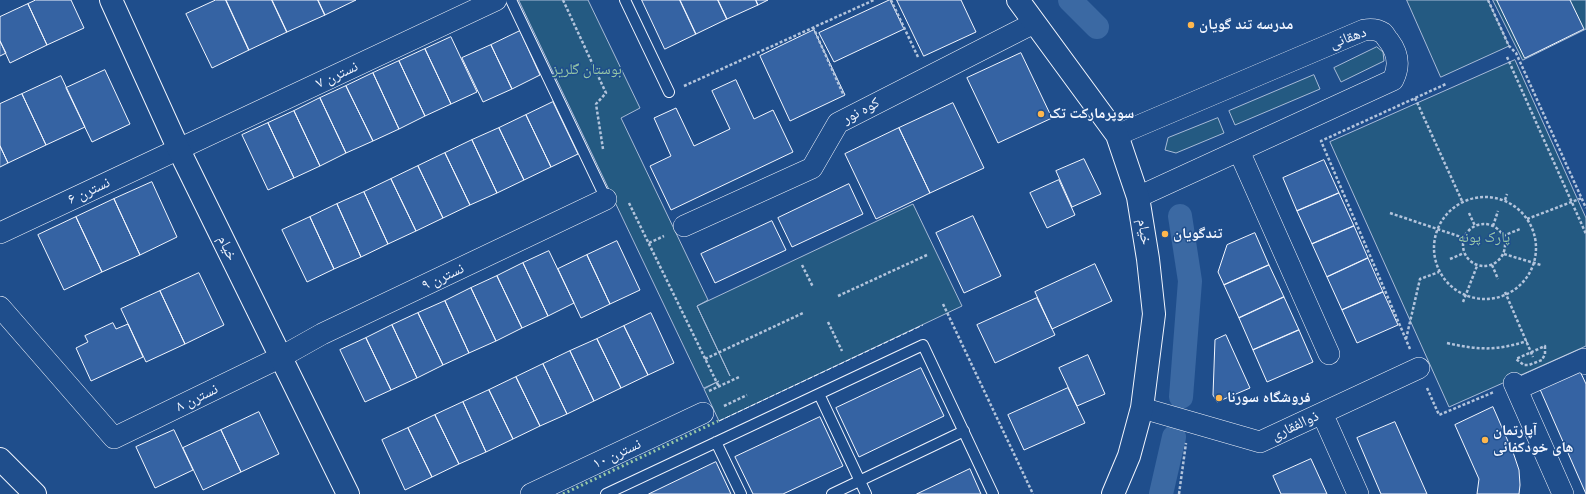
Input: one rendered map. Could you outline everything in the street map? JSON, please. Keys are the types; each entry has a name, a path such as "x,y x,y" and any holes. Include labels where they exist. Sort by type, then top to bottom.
{"main road":[{"name":"خیام","path":"111,0 179,150 348,494"},
{"name":"خیام","path":"1018,0 1117,135 1138,197 1148,259 1154,314 1142,408 1129,456 1113,494"},
{"path":"0,459 35,494"}],"street":[{"name":"نسترن ۷","path":"179,150 496,0"},
{"name":"کوه نور","path":"684,226 812,168 838,123 1034,23"},
{"name":"دهقانی","path":"1117,135 1364,30 1372,29 1383,33 1393,48 1398,63 1397,72 1393,80 1138,197"},
{"name":"نسترن ۶","path":"0,233 179,150"},
{"path":"1239,151 1329,354"},
{"name":"نسترن ۹","path":"281,357 322,334 616,198"},
{"name":"نسترن ۸","path":"0,307 114,438 281,357"},
{"path":"1563,494 1516,386 1584,360 1586,364"},
{"name":"ذوالفقاری","path":"1142,408 1260,442 1419,368"},
{"name":"نسترن ۱۰","path":"531,494 710,411"},
{"path":"1322,413 1358,494"}],"lane":[{"path":"511,0 616,198"},
{"path":"625,0 669,92"},
{"path":"612,493 716,442 922,345 993,494"},
{"path":"819,394 866,494"},
{"path":"832,494 964,432"},
{"path":"716,442 741,494"}],"path":[{"path":"563,0 606,93 596,104 602,148 606,155"},
{"path":"669,92 874,0"},
{"path":"891,0 927,77"},
{"path":"1488,0 1509,46 1516,53 1586,208"},
{"path":"813,27 853,115"},
{"path":"1506,57 1586,234"},
{"path":"1439,415 1321,141 1446,84"},
{"path":"1415,98 1462,201"},
{"path":"1534,127 1536,122"},
{"path":"1505,200 1507,194"},
{"path":"1483,196 1496,197 1505,200 1521,211 1535,235 1536,253 1534,262 1526,278 1514,290 1486,299 1466,296 1450,286 1439,272 1435,264 1433,246 1436,229 1446,213 1462,201 1483,196"},
{"path":"616,198 719,387"},
{"path":"1527,219 1582,198"},
{"path":"1493,226 1498,211"},
{"path":"1390,213 1464,238"},
{"path":"1470,213 1475,226"},
{"path":"1481,224 1493,226 1503,236 1506,248 1504,254 1501,259 1492,265 1482,267 1477,266 1467,259 1464,253 1464,238 1470,229 1475,226 1481,224"},
{"path":"1503,236 1520,229"},
{"path":"1450,259 1464,253"},
{"path":"1504,254 1541,265"},
{"path":"838,296 927,255"},
{"path":"802,265 813,287"},
{"path":"1492,265 1498,279"},
{"path":"1463,302 1477,266"},
{"path":"1406,339 1420,279 1439,272"},
{"path":"1505,293 1536,363"},
{"path":"943,304 1033,494"},
{"path":"705,359 803,313"},
{"path":"828,322 842,351"},
{"path":"1447,343 1473,349 1499,349 1527,341"},
{"path":"711,394 709,391 739,377"},
{"path":"710,411 747,396"},
{"path":"1179,494 1187,442"}],"green space":[{"name":"بوستان گلریز","path":"519,0 588,0 640,108 621,118 708,300 697,306 913,204 962,306 719,421 704,389 719,381 704,388"},
{"path":"1407,0 1488,0 1509,46 1441,77"},
{"path":"1493,0 1586,0 1586,29 1523,60"},
{"path":"1377,47 1383,52 1384,61 1341,82 1334,68"},
{"name":"پارک پونه","path":"1515,60 1586,218 1586,346 1449,407 1330,142"},
{"path":"1314,75 1320,89 1235,125 1229,111"},
{"path":"1218,118 1224,133 1176,153 1165,150 1168,138"}],"building":[{"path":"36,0 71,0 84,28 47,45 28,4"},
{"path":"216,0 226,0 249,50 212,68 186,14"},
{"path":"226,0 272,0 287,32 249,50"},
{"path":"272,0 318,0 325,15 287,32"},
{"path":"318,0 356,0 325,15"},
{"path":"642,0 680,0 696,34 665,49"},
{"path":"680,0 718,0 727,19 696,34"},
{"path":"718,0 756,0 758,5 727,19"},
{"path":"756,0 768,0 758,5"},
{"path":"890,0 904,29 834,62 819,33"},
{"path":"897,0 961,0 976,32 924,56"},
{"path":"1497,0 1570,0 1584,29 1525,58"},
{"path":"28,4 47,45 10,63 0,41 0,17"},
{"path":"814,30 845,95 790,121 760,56"},
{"path":"520,31 540,75 512,89 491,45"},
{"path":"451,37 477,92 451,104 425,49"},
{"path":"0,41 6,53 0,56"},
{"path":"491,45 512,89 483,102 462,58"},
{"path":"425,49 451,104 425,116 399,61"},
{"path":"1021,53 1052,118 998,143 967,78"},
{"path":"399,61 425,116 399,129 373,73"},
{"path":"105,70 130,124 92,142 66,88"},
{"path":"373,73 399,129 373,141 346,86"},
{"path":"61,76 85,127 46,145 22,94"},
{"path":"736,80 754,119 773,110 793,152 671,210 650,166 671,156 654,118 676,108 694,146 730,129 712,91"},
{"path":"346,86 373,141 346,153 320,98"},
{"path":"22,94 46,145 8,163 0,146 0,104"},
{"path":"320,98 346,153 320,166 294,111"},
{"path":"553,102 578,154 551,167 526,115"},
{"path":"953,103 984,168 930,193 899,128"},
{"path":"294,111 320,166 294,178 268,123"},
{"path":"526,115 551,167 524,180 499,128"},
{"path":"268,123 294,178 268,190 242,135"},
{"path":"499,128 524,180 497,193 472,140"},
{"path":"899,128 930,193 876,219 845,154"},
{"path":"472,140 497,193 470,205 445,153"},
{"path":"0,146 8,163 0,167"},
{"path":"445,153 470,205 443,218 418,166"},
{"path":"1084,159 1101,194 1072,207 1056,171"},
{"path":"1324,160 1339,193 1297,211 1283,178"},
{"path":"418,166 443,218 416,231 391,179"},
{"path":"391,179 416,231 388,244 364,192"},
{"path":"1059,180 1075,215 1047,228 1030,193"},
{"path":"152,182 177,237 140,255 114,199"},
{"path":"849,184 863,214 792,247 778,218"},
{"path":"364,192 388,244 361,257 337,204"},
{"path":"1339,193 1354,226 1312,244 1297,211"},
{"path":"114,199 140,255 102,272 76,217"},
{"path":"337,204 361,257 334,269 310,217"},
{"path":"973,216 1001,276 964,293 936,233"},
{"path":"76,217 102,272 64,290 38,235"},
{"path":"310,217 334,269 307,282 282,230"},
{"path":"772,221 786,250 715,283 701,254"},
{"path":"1354,226 1368,258 1327,277 1312,244"},
{"path":"1255,233 1269,265 1224,285 1218,272 1227,245"},
{"path":"617,241 640,290 610,304 587,255"},
{"path":"549,251 574,303 548,316 523,263"},
{"path":"587,255 610,304 581,318 558,269"},
{"path":"1368,258 1383,292 1342,310 1327,277"},
{"path":"523,263 548,316 522,328 497,276"},
{"path":"1095,264 1112,301 1052,329 1035,292"},
{"path":"1269,265 1284,297 1239,318 1224,285"},
{"path":"199,273 224,325 185,344 160,291"},
{"path":"497,276 522,328 496,341 471,288"},
{"path":"471,288 496,341 469,353 445,301"},
{"path":"160,291 185,344 146,362 121,309"},
{"path":"1383,292 1398,325 1357,343 1342,310"},
{"path":"1284,297 1299,330 1253,350 1239,318"},
{"path":"1037,298 1055,335 995,363 977,325"},
{"path":"445,301 469,353 443,365 418,313"},
{"path":"418,313 443,365 417,378 392,325"},
{"path":"651,313 674,363 648,375 624,326"},
{"path":"113,323 116,329 128,324 143,357 91,381 76,348 88,342 85,336"},
{"path":"392,325 417,378 391,390 366,338"},
{"path":"624,326 648,375 621,388 597,339"},
{"path":"1299,330 1313,362 1267,382 1253,350"},
{"path":"1226,335 1250,388 1217,402 1213,395 1215,340"},
{"path":"366,338 391,390 365,402 340,350"},
{"path":"597,339 621,388 594,401 570,351"},
{"path":"570,351 594,401 567,414 543,364"},
{"path":"1088,355 1105,394 1077,406 1059,368"},
{"path":"543,364 567,414 540,426 516,377"},
{"path":"921,368 944,416 859,457 836,408"},
{"path":"1579,369 1586,384 1586,494 1539,387"},
{"path":"516,377 540,426 513,439 489,390"},
{"path":"1068,388 1085,423 1024,450 1008,415"},
{"path":"489,390 513,439 486,452 463,402"},
{"path":"463,402 486,452 459,464 435,415"},
{"name":"آپارتمان های خودکفائی","path":"1493,407 1519,470 1519,494 1477,494 1479,479 1455,425"},
{"path":"259,412 279,454 241,472 221,430"},
{"path":"435,415 459,464 432,477 408,428"},
{"path":"820,417 843,466 783,494 753,494 735,457"},
{"path":"1395,422 1427,494 1381,494 1357,438"},
{"path":"408,428 432,477 405,490 382,440"},
{"path":"174,430 193,470 155,488 136,447"},
{"path":"221,430 241,472 203,490 183,448"},
{"path":"1311,459 1327,494 1281,494 1273,476"},
{"path":"716,462 731,494 649,494"},
{"path":"970,469 981,494 917,494"}],"waterway":[{"path":"1070,0 1097,27"},
{"path":"1180,216 1190,281 1181,397"},
{"path":"1161,494 1174,437"}],"hedge":[{"path":"563,494 718,421"}],"fence":[{"path":"719,421 923,325"}],"place":[{"name":"مدرسه تند گویان","path":"1191,25"},
{"name":"سوپرمارکت تک","path":"1041,114"},
{"name":"تندگویان","path":"1165,234"},
{"name":"فروشگاه سورنا","path":"1219,398"},
{"name":"آپارتمان های خودکفائی","path":"1485,440"}]}
